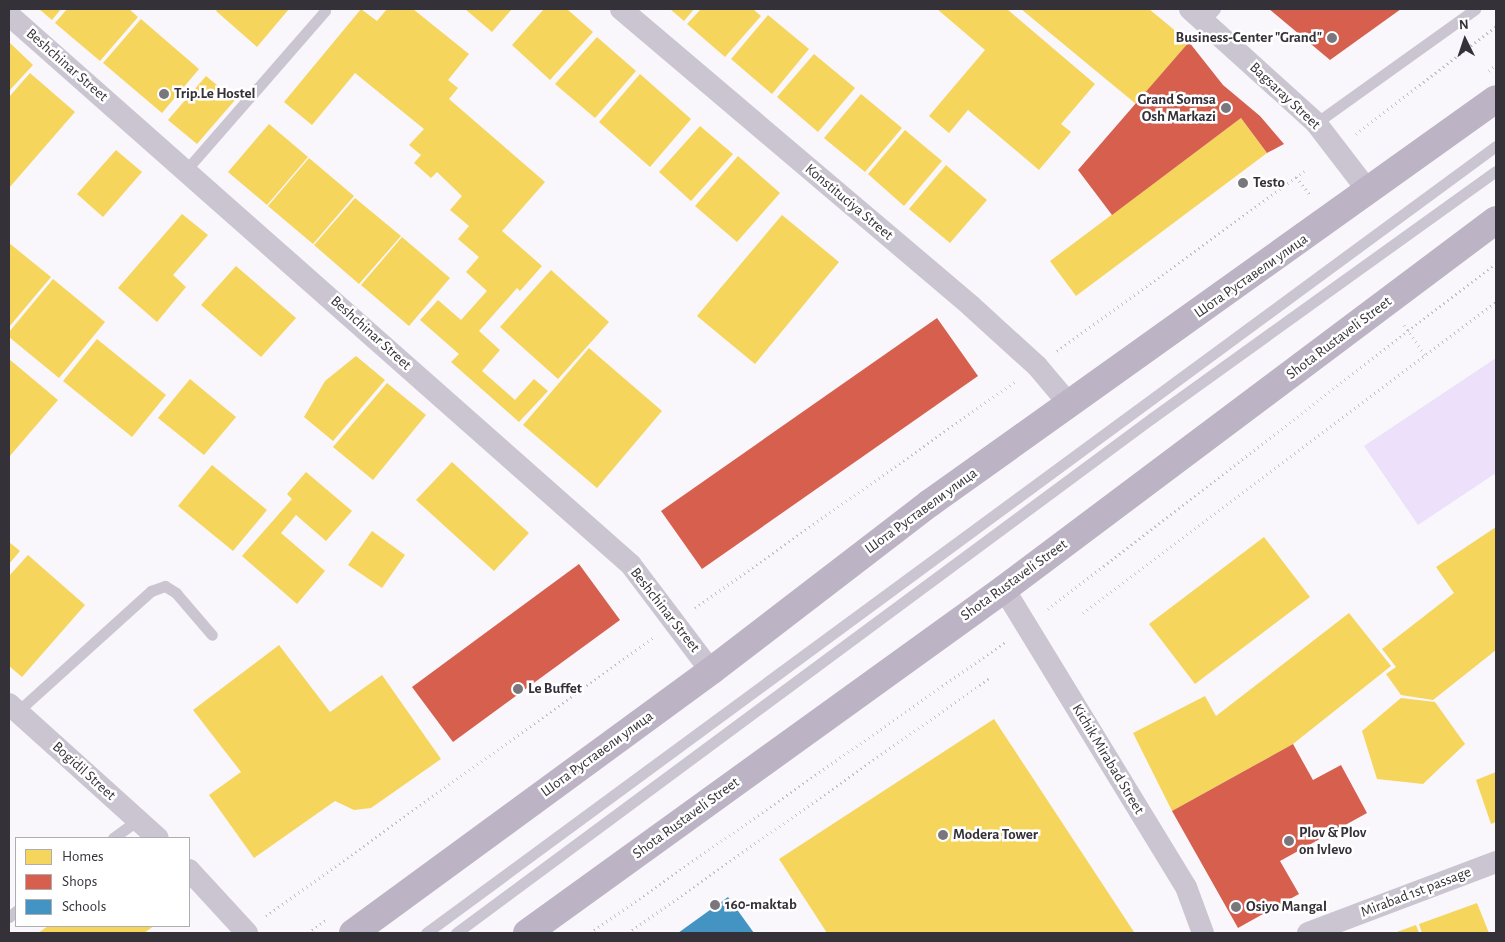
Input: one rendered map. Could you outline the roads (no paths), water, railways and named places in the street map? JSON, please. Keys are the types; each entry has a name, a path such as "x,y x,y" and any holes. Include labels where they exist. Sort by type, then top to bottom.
{"main road":[{"name":"Шота Руставели улица","path":"353,933 711,671 899,526 1369,192 1496,98"},
{"name":"Shota Rustaveli Street","path":"527,933 1004,589 1496,220"}],"street":[{"name":"Konstituciya Street","path":"621,9 1037,366 1069,404"},
{"name":"Bagsarаy Street","path":"1203,13 1316,123 1369,192"},
{"name":"Beshchinar Street","path":"9,15 187,169 631,565 676,622 711,671"},
{"name":"Kichik Mirabad Street","path":"1004,589 1186,888 1203,933"},
{"name":"Bogidil Street","path":"13,708 157,837"},
{"name":"Mirabad 1st passage","path":"1308,933 1496,862"},
{"path":"190,871 246,932"}],"lane":[{"path":"1316,123 1475,9"},
{"path":"187,169 325,11"},
{"path":"426,933 1496,146"},
{"path":"456,933 1160,412 1496,171"},
{"path":"13,708 151,591 165,586 176,592 212,635"},
{"path":"114,837 138,820"}],"place":[{"name":"Business-Center \"Grand\"","path":"1332,38"},
{"name":"Trip.Le Hostel","path":"164,94"},
{"name":"Grand Somsa Osh Markazi","path":"1226,108"},
{"name":"Testo","path":"1243,183"},
{"name":"Le Buffet","path":"518,689"},
{"name":"Modera Tower","path":"943,835"},
{"name":"Plov & Plov on Ivlevo","path":"1289,841"},
{"name":"160-maktab","path":"715,905"},
{"name":"Osiyo Mangal","path":"1236,907"}]}
